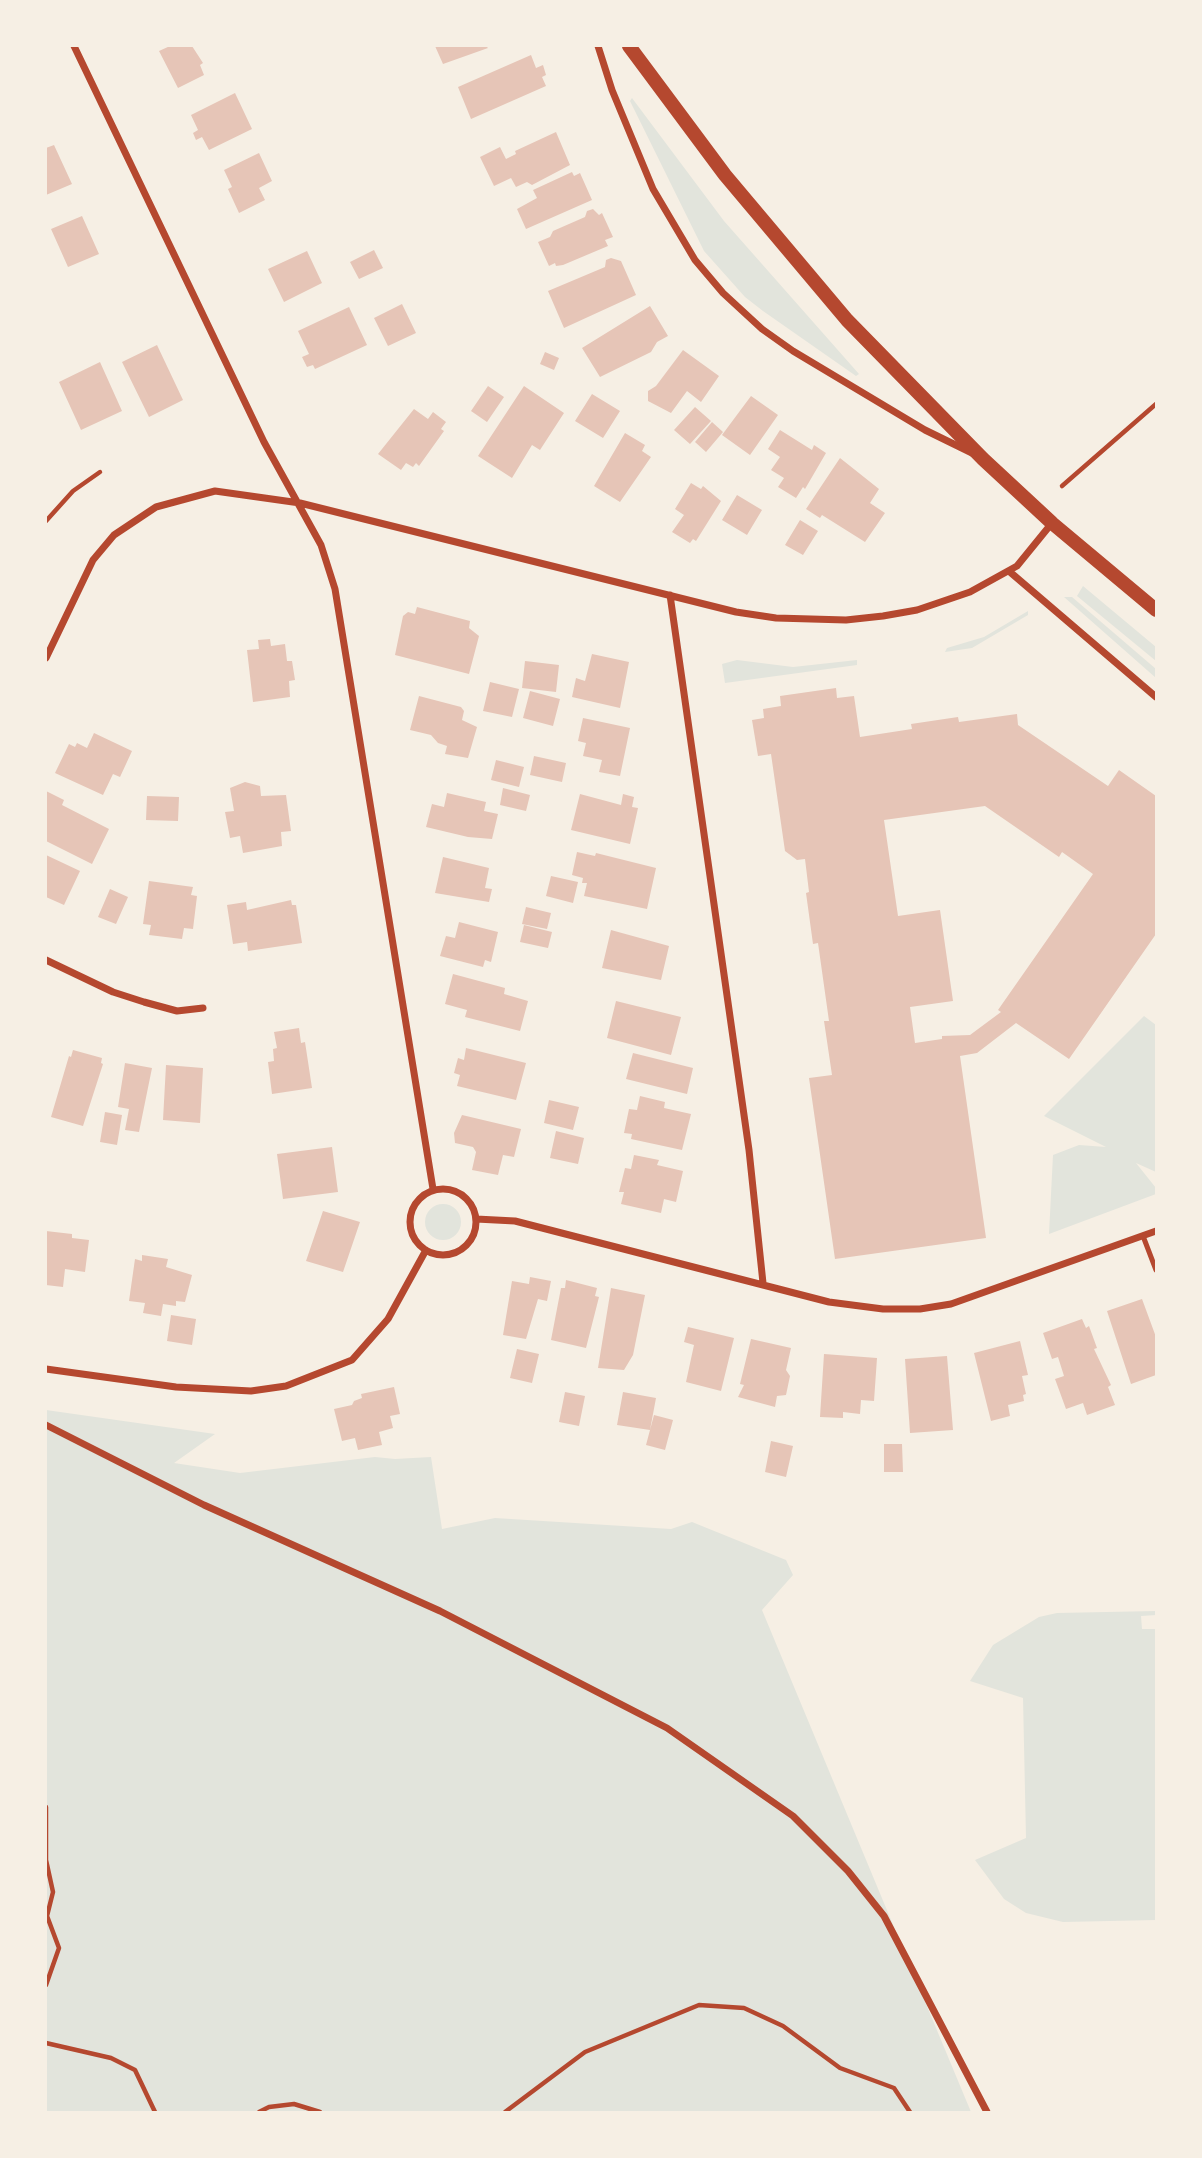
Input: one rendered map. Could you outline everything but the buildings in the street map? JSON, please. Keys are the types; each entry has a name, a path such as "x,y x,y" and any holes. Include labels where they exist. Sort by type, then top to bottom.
{"main road":[{"path":"629,46 725,175 846,320 983,459 1052,523 1157,610"}],"street":[{"path":"74,46 264,442 321,545 335,589 433,1189"},
{"path":"598,46 612,90 653,188 695,260 723,293 762,329 793,351 925,430 983,459"},
{"path":"46,658 93,560 114,535 135,518 174,500 215,491 299,503 736,612 776,618 846,620 917,610 970,592 1010,572 1052,523"},
{"path":"1010,572 1157,697"},
{"path":"670,596 749,1150 763,1283"},
{"path":"46,960 113,992 144,1002 177,1011 203,1008"},
{"path":"433,1189 450,1189 460,1194 474,1209 476,1219 470,1239 463,1247 443,1255 426,1250 412,1233 410,1223 416,1202 433,1189"},
{"path":"476,1219 515,1221 829,1302 883,1309 920,1309 978,1297 1157,1231"},
{"path":"46,1370 176,1387 251,1391 286,1385 352,1360 388,1319 426,1250"},
{"path":"46,1425 204,1505 440,1611 667,1728 793,1816 848,1871 884,1916 987,2112"}],"lane":[{"path":"1143,1236 1157,1270"}],"path":[{"path":"1062,486 1157,404"},
{"path":"46,521 74,491 100,472"},
{"path":"46,1807 46,1860 53,1892 46,1915 59,1948 46,1985"},
{"path":"505,2112 585,2052 699,2005 744,2008 783,2026 839,2068 894,2088 910,2112"},
{"path":"46,2043 111,2059 135,2070 155,2112"},
{"path":"259,2112 269,2107 294,2104 320,2112"}],"shaded area":[{"path":"632,98 724,221 859,374 856,376 745,297 704,251 630,101"},
{"path":"1083,586 1156,647 1156,661 1077,596"},
{"path":"1064,597 1072,597 1156,669 1156,678"},
{"path":"1028,611 1028,615 972,648 945,652 947,648 984,637"},
{"path":"737,660 793,667 857,660 857,665 725,683 722,664"},
{"path":"1144,1016 1156,1025 1156,1172 1136,1163 1156,1188 1156,1194 1049,1234 1053,1155 1079,1145 1106,1147 1044,1116"},
{"path":"443,1204 456,1209 461,1222 456,1235 443,1240 430,1235 425,1222 430,1209"},
{"path":"46,1410 215,1434 174,1463 240,1473 375,1457 431,1457 442,1529 495,1518 671,1529 692,1522 786,1560 793,1575 762,1610 971,2112 46,2112"},
{"path":"1156,1611 1156,1615 1141,1616 1142,1629 1156,1629 1156,1920 1063,1922 1026,1913 1004,1899 975,1860 1026,1838 1023,1698 970,1681 993,1645 1039,1617 1057,1613"}]}
